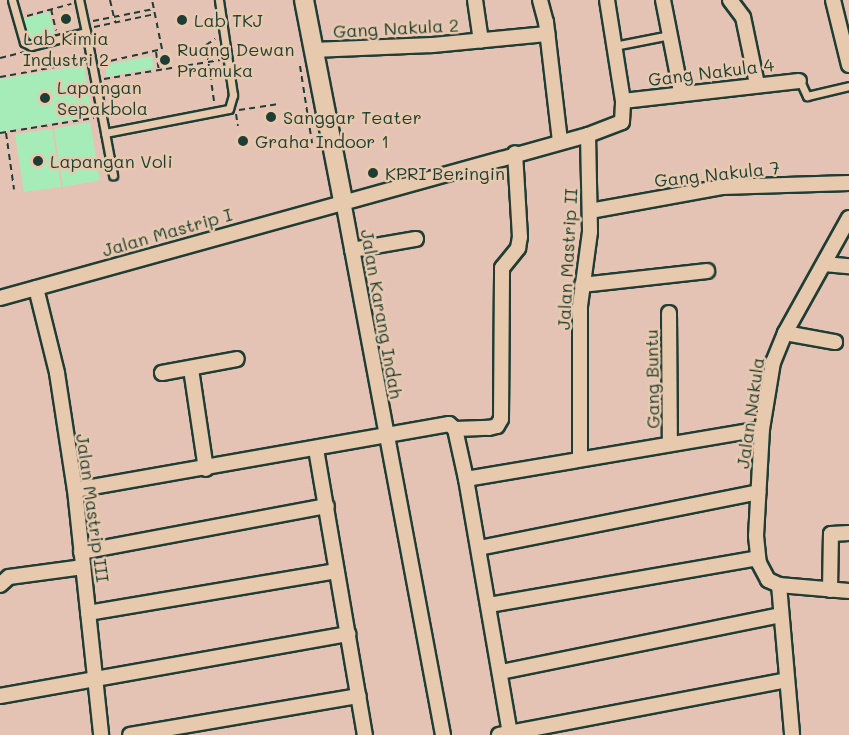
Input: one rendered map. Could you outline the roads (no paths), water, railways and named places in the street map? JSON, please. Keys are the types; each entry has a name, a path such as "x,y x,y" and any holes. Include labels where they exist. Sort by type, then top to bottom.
{"street":[{"path":"304,0 344,201 588,135 620,124 624,117 623,101 607,0"},
{"name":"Gang Nakula 2","path":"475,0 481,41"},
{"path":"540,0 547,34 560,142"},
{"path":"663,0 681,92"},
{"path":"730,0 743,17 757,84"},
{"path":"833,0 845,36 849,66"},
{"name":"Gang Nakula 2","path":"313,50 481,41 547,34"},
{"name":"Gang Nakula 4","path":"623,101 681,92 799,81"},
{"name":"Jalan Mastrip II","path":"580,458 582,285 590,210 588,135"},
{"path":"75,490 206,469 444,424 455,429 497,426 501,419 502,268 518,248 520,237 515,153"},
{"name":"Gang Nakula 7","path":"590,210 722,188 849,183"},
{"name":"Jalan Karang Indah","path":"344,201 443,735"},
{"name":"Jalan Mastrip I","path":"0,298 344,201"},
{"name":"Jalan Nakula","path":"758,558 758,492 762,429 773,362 785,333 849,218"},
{"path":"352,250 416,239"},
{"path":"824,264 849,266"},
{"path":"582,285 707,271"},
{"name":"Jalan Mastrip III","path":"36,288 57,373 75,490 101,735"},
{"name":"Gang Buntu","path":"669,313 670,444"},
{"path":"785,333 835,342"},
{"path":"162,373 237,359"},
{"path":"191,369 206,469"},
{"path":"455,429 501,672 507,734 787,680"},
{"path":"466,479 762,429"},
{"path":"316,449 365,735"},
{"path":"479,548 758,492"},
{"path":"81,552 327,506"},
{"path":"830,590 831,534 849,533"},
{"path":"489,605 758,558 765,577 779,585 849,591"},
{"path":"0,585 9,577 83,567"},
{"path":"88,613 336,571"},
{"path":"779,585 792,735"},
{"path":"501,672 780,615"},
{"path":"0,696 349,634"},
{"path":"130,735 358,696"}],"lane":[{"path":"12,0 24,42 31,46 88,30"},
{"path":"105,133 220,112 233,100 219,0"},
{"path":"79,1 88,30 113,175"},
{"path":"614,46 670,35"},
{"name":"Gang Nakula 4","path":"799,81 808,96 849,86"}],"place":[{"name":"Lab Kimia Industri 2","path":"66,19"},
{"name":"Lab TKJ","path":"182,20"},
{"name":"Ruang Dewan Pramuka","path":"165,60"},
{"name":"Lapangan Sepakbola","path":"45,98"},
{"name":"Sanggar Teater","path":"271,117"},
{"name":"Graha Indoor 1","path":"243,141"},
{"name":"Lapangan Voli","path":"38,161"},
{"name":"KPRI Beringin","path":"373,173"}]}
